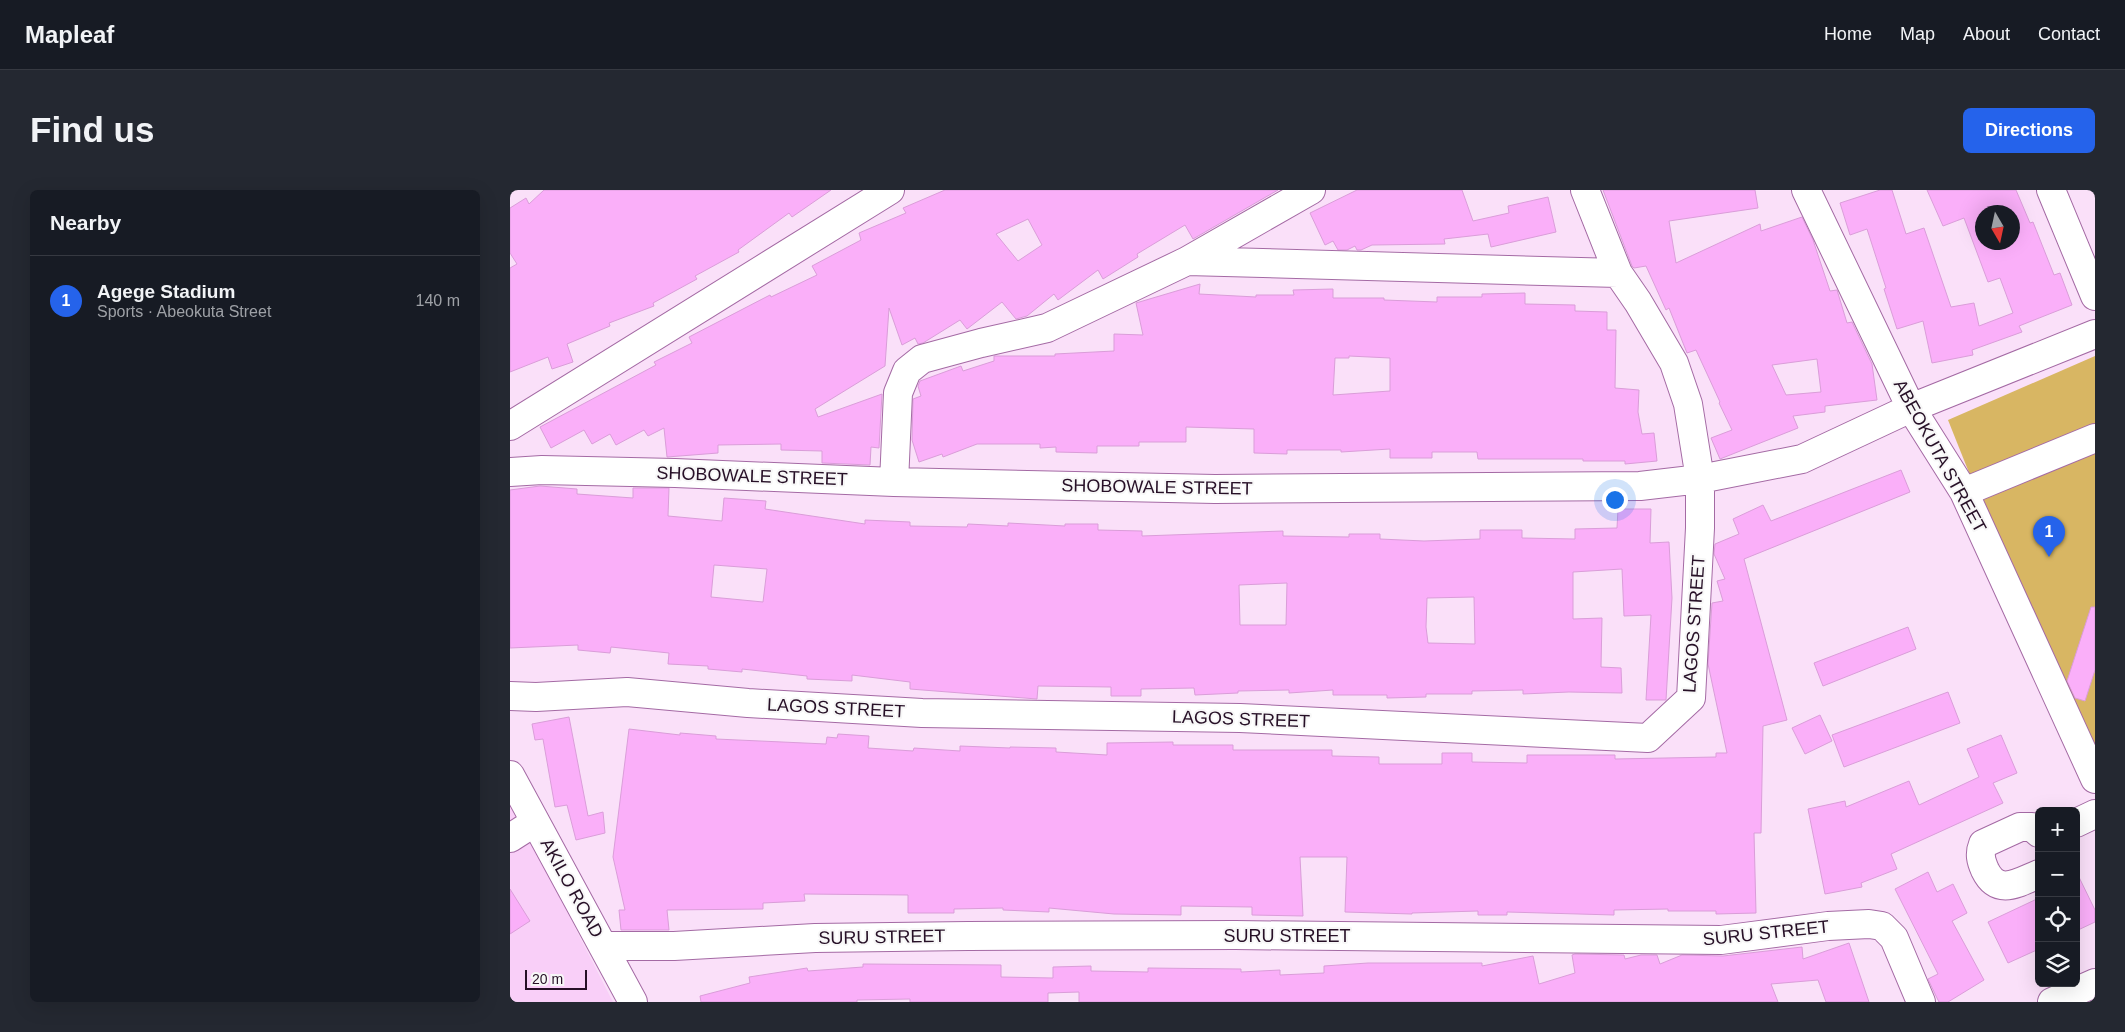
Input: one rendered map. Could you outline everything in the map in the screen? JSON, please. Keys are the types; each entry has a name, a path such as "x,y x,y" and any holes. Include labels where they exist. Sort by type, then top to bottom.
{"street":[{"path":"510,426 890,190"},
{"path":"894,482 898,393 907,371 922,359 1047,328 1188,260 1311,190"},
{"name":"LAGOS STREET","path":"510,696 536,697 627,692 748,703 922,713 1240,718 1648,738 1691,698 1700,528 1700,479 1688,404 1674,363 1638,302 1618,273 1585,190"},
{"name":"ABEOKUTA STREET","path":"1806,190 1911,408 1964,492 2095,779"},
{"path":"2051,190 2095,296"},
{"path":"1188,260 1618,273"},
{"name":"SHOBOWALE STREET","path":"510,472 542,470 675,473 894,482 1225,489 1640,486 1700,479 1802,458 1911,408 2095,334"},
{"path":"1964,492 2095,438"},
{"name":"AKILO ROAD","path":"510,775 633,1002"},
{"path":"2080,821 2095,814"},
{"path":"510,838 535,822"},
{"path":"2035,830 2032,827 2020,827 1983,844 1980,857 1990,880 1997,884 2009,886 2035,876"},
{"name":"SURU STREET","path":"604,946 674,946 815,938 988,936 1721,940 1828,926 1869,924 1882,926 1894,938 1921,1002"},
{"path":"2052,1002 2095,983"}],"shaded area":[{"path":"2095,356 2095,772 2057,693 1948,420"},
{"path":"510,800 613,1002 510,1002"}],"building":[{"path":"544,190 831,190 792,217 789,213 738,250 739,252 695,276 697,279 653,303 654,306 609,323 610,326 567,344 573,362 552,369 548,357 510,372 510,268 517,264 510,253 510,208 526,198 529,204"},
{"path":"945,190 1278,190 1193,239 1185,225 1137,254 1138,257 1103,279 1098,270 1058,300 1054,294 1027,316 1016,319 1002,302 967,329 960,320 923,343 918,344 915,338 902,345 889,308 885,366 815,409 818,417 882,394 879,448 871,447 870,465 822,463 822,451 781,450 781,444 718,445 718,453 667,457 664,428 648,436 644,430 616,445 610,434 592,444 584,430 551,448 540,427 656,365 654,362 692,343 689,337 770,295 771,297 817,275 812,266 861,240 859,233 906,213 903,208","holes":["1028,219 1042,245 1018,261 996,234"]},
{"path":"1357,190 1462,190 1473,221 1509,213 1508,206 1548,197 1556,232 1491,247 1488,234 1444,239 1445,244 1372,245 1361,250 1357,250 1355,246 1347,250 1338,250 1333,241 1325,245 1310,213"},
{"path":"1603,190 1755,190 1758,208 1669,221 1676,263 1760,224 1761,231 1802,217 1813,240 1830,291 1837,290 1847,323 1852,322 1872,364 1877,400 1825,406 1825,412 1793,416 1798,428 1720,459 1711,438 1732,430 1720,402 1696,350 1687,353 1669,308 1666,310 1646,266 1634,268","holes":["1817,359 1821,392 1786,395 1772,365"]},
{"path":"1880,190 1892,190 1906,234 1924,228 1951,307 1974,303 1979,326 2013,313 2000,278 1988,282 1976,250 2020,250 2020,205 1975,205 1975,247 1964,218 1943,226 1927,190 2016,190 2030,223 2033,222 2054,275 2060,273 2072,305 2019,326 2022,332 1972,350 1973,355 1932,363 1923,321 1897,329 1867,229 1850,235 1840,203"},
{"path":"1200,284 1199,294 1256,297 1256,295 1294,295 1293,290 1333,289 1333,298 1384,298 1384,300 1437,302 1437,297 1482,297 1482,294 1525,293 1525,304 1575,305 1575,311 1607,312 1607,330 1616,330 1615,388 1639,390 1638,412 1642,434 1654,433 1657,461 1625,464 1625,461 1583,461 1583,459 1478,459 1477,452 1432,452 1432,458 1390,458 1390,449 1341,452 1341,450 1287,450 1287,454 1254,453 1254,429 1186,427 1186,442 1139,442 1139,446 1097,446 1097,453 1056,452 1056,447 1040,448 1040,444 977,444 943,457 942,454 919,462 912,440 913,399 921,396 918,386 920,381 961,366 963,371 994,361 994,356 1055,356 1055,354 1114,351 1114,334 1143,335 1136,303","holes":["1349,356 1390,358 1390,391 1333,395 1335,358 1349,358"]},
{"path":"1901,470 1910,492 1744,559 1787,720 1763,726 1761,833 1754,833 1756,913 1716,914 1716,911 1668,911 1668,909 1614,910 1614,915 1507,912 1507,915 1478,915 1478,911 1412,914 1345,912 1347,857 1300,857 1303,916 1252,915 1252,907 1181,906 1181,915 1114,914 1049,908 1049,912 1003,910 1003,908 954,909 954,913 908,913 908,895 804,894 805,901 763,903 763,909 667,910 669,930 621,930 619,910 625,910 613,857 629,729 680,735 680,733 716,736 716,739 826,744 827,737 837,738 838,734 869,736 868,748 913,751 914,748 960,751 960,746 1010,747 1056,748 1056,752 1107,755 1107,743 1173,742 1173,745 1233,745 1233,750 1332,750 1332,756 1379,757 1379,764 1442,764 1442,753 1472,753 1472,762 1527,763 1527,755 1615,755 1615,759 1716,757 1716,753 1727,753 1708,664 1712,603 1723,601 1717,581 1725,579 1714,554 1715,544 1739,534 1733,519 1763,505 1771,521"},
{"path":"540,486 577,489 577,494 633,498 633,488 669,488 668,516 722,521 724,498 766,501 765,509 865,524 865,520 910,522 910,526 967,527 968,524 1008,526 1008,523 1065,526 1065,524 1098,524 1098,530 1142,531 1142,536 1283,531 1283,536 1349,537 1349,534 1380,534 1380,539 1424,541 1480,539 1480,530 1522,530 1522,538 1575,539 1575,529 1617,528 1618,509 1651,509 1650,543 1669,542 1672,598 1666,700 1646,700 1651,615 1624,616 1622,569 1573,572 1573,619 1602,618 1601,667 1621,668 1622,693 1569,692 1523,694 1523,690 1472,691 1472,694 1426,694 1426,697 1387,698 1387,695 1333,695 1333,690 1289,693 1289,690 1238,691 1238,693 1195,695 1194,688 1141,689 1141,696 1111,696 1111,687 1038,686 1037,699 910,689 910,682 852,675 852,681 807,679 807,676 742,669 742,672 708,669 708,666 668,664 669,653 611,647 610,653 578,650 578,645 510,648 510,490","holes":["714,565 767,569 763,602 711,597","1287,583 1286,625 1240,625 1239,585","1474,597 1475,644 1428,643 1426,627 1427,598"]},
{"path":"2091,607 2095,607 2095,670 2085,701 2075,698 2067,681"},
{"path":"1908,627 1916,649 1823,686 1814,663"},
{"path":"1948,692 1960,723 1844,767 1832,735"},
{"path":"1820,715 1832,741 1805,754 1792,728"},
{"path":"569,717 588,816 603,812 605,833 576,840 567,805 555,807 543,739 535,740 532,724"},
{"path":"2001,735 2017,773 1993,783 2003,803 1891,854 1897,869 1861,883 1862,887 1825,894 1808,809 1845,801 1846,807 1909,781 1919,805 1979,777 1967,749"},
{"path":"1928,872 1937,892 1953,884 1967,913 1952,921 1984,980 1948,1002 1939,1002 1928,979 1938,974 1895,889"},
{"path":"2080,879 2095,910 2095,922 2080,929"},
{"path":"510,889 530,921 510,934"},
{"path":"2035,900 2035,951 2008,963 1988,922"},
{"path":"1849,943 1869,1002 1826,1002 1818,980 1771,984 1778,1002 1079,1002 1079,992 1048,993 1048,1002 910,1002 910,999 857,1000 857,1002 701,1002 700,996 750,983 749,977 807,968 808,971 863,967 863,964 1001,965 1001,977 1053,978 1053,967 1091,966 1091,971 1148,972 1148,968 1241,969 1241,972 1280,970 1280,975 1324,973 1324,966 1368,963 1482,963 1482,966 1533,956 1539,984 1575,973 1572,955 1575,954 1624,955 1625,959 1641,955 1657,955 1660,964 1682,955 1723,956 1802,947 1803,959"}],"place":[{"name":"Agege Stadium","path":"2049,557"}]}
